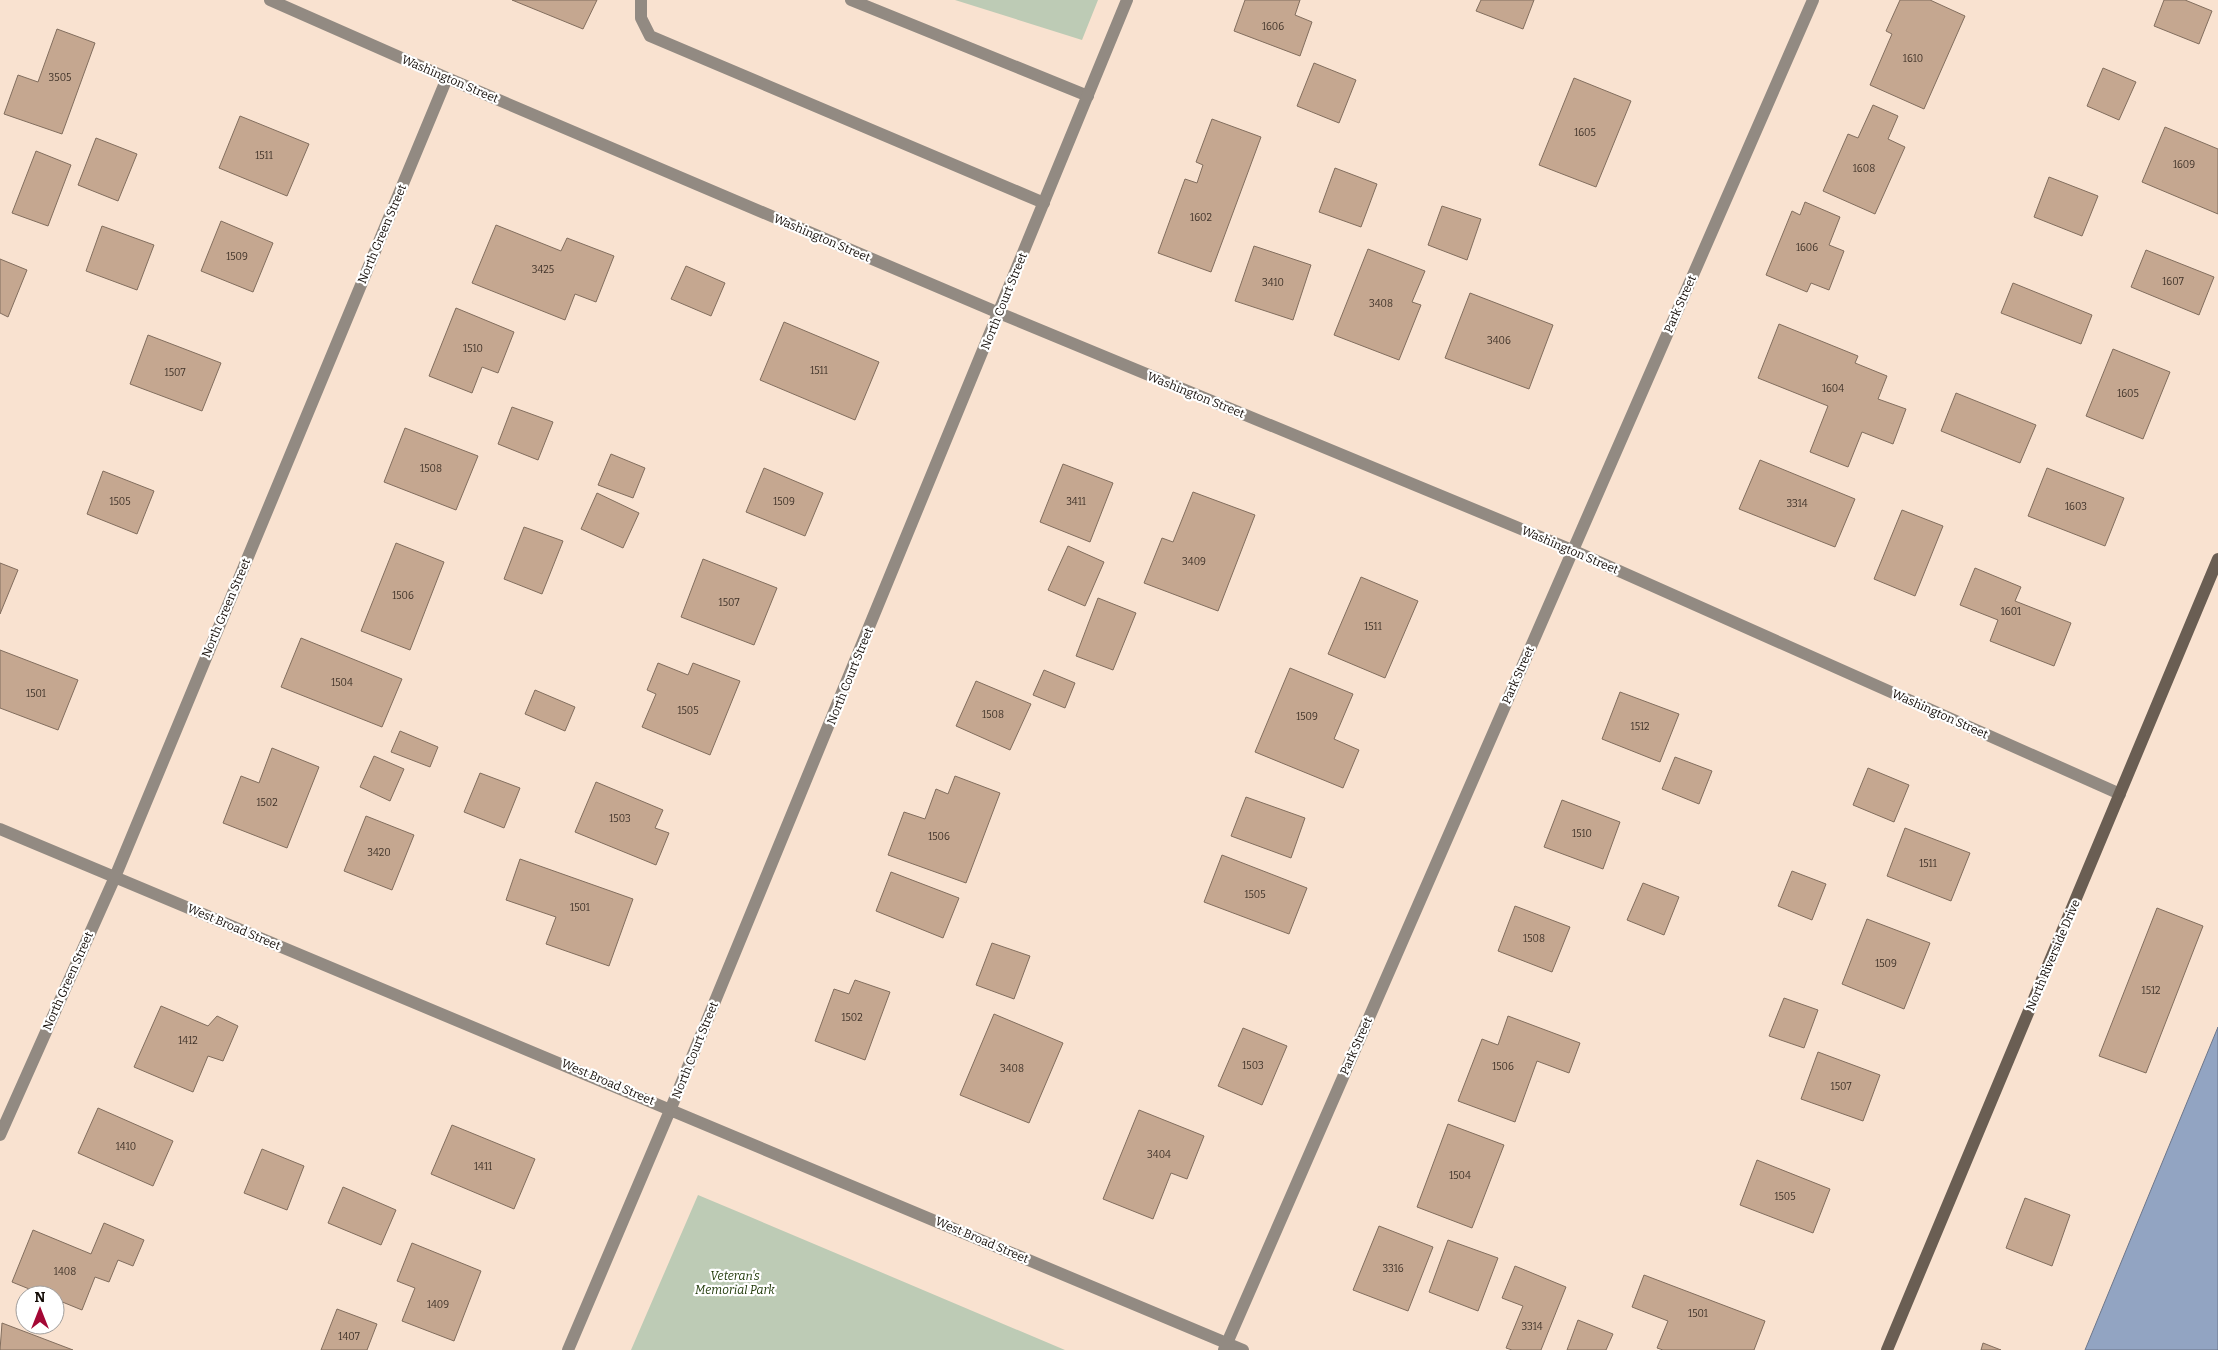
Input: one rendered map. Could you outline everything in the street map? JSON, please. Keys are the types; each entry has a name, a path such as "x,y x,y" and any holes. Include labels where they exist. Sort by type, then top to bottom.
{"street":[{"name":"Washington Street","path":"270,0 446,78 999,313 1572,550 2120,794"},
{"path":"641,0 641,18 650,36 1044,203"},
{"path":"851,0 1088,96"},
{"name":"North Court Street","path":"568,1350 671,1108 1127,0"},
{"name":"Park Street","path":"1225,1347 1813,0"},
{"name":"North Green Street","path":"0,1135 115,877 446,78"},
{"name":"North Riverside Drive","path":"1887,1350 2218,559"},
{"name":"West Broad Street","path":"0,828 671,1108 1225,1347 1243,1350"}],"green space":[{"path":"955,0 1098,0 1082,40"},
{"name":"Veteran's Memorial Park","path":"698,1195 741,1213 1065,1350 631,1350"}],"water":[{"path":"2218,1027 2218,1350 2085,1350"}],"building":[{"path":"512,0 597,0 583,29"},
{"path":"1245,0 1300,0 1295,15 1312,22 1300,56 1234,31"},
{"path":"1481,0 1534,0 1523,29 1476,11"},
{"path":"1900,0 1930,0 1965,16 1924,109 1870,85 1892,34 1886,31"},
{"path":"2164,0 2185,0 2212,11 2199,44 2154,26"},
{"path":"57,29 95,43 62,134 4,114 18,75 38,82"},
{"path":"1314,63 1356,80 1339,123 1297,106"},
{"path":"2103,68 2136,82 2119,120 2087,106"},
{"path":"1574,78 1631,101 1596,187 1539,165"},
{"path":"1873,105 1898,116 1888,139 1905,147 1875,214 1823,191 1848,134 1858,138"},
{"path":"240,116 309,144 287,196 219,168"},
{"path":"1212,119 1261,137 1211,272 1158,253 1185,179 1197,183 1203,165 1196,162"},
{"path":"2165,127 2218,149 2218,214 2142,182"},
{"path":"96,138 137,154 118,201 78,185"},
{"path":"36,151 71,165 48,226 12,213"},
{"path":"1335,168 1377,184 1361,227 1319,212"},
{"path":"2049,177 2098,196 2082,236 2034,217"},
{"path":"1805,202 1840,217 1829,245 1844,251 1829,290 1811,283 1807,292 1766,275 1792,211 1800,215"},
{"path":"1442,206 1481,219 1467,260 1428,245"},
{"path":"221,221 273,243 253,292 201,271"},
{"path":"496,225 561,251 567,238 614,256 596,302 575,294 565,320 472,283"},
{"path":"102,226 154,245 137,290 86,271"},
{"path":"1254,246 1311,265 1293,320 1235,301"},
{"path":"1368,249 1425,271 1412,302 1421,305 1399,360 1334,335"},
{"path":"2146,250 2214,277 2199,315 2131,287"},
{"path":"0,259 27,270 8,317 0,313"},
{"path":"686,266 725,283 711,316 671,299"},
{"path":"2013,283 2092,315 2081,344 2001,313"},
{"path":"1470,293 1553,325 1529,389 1445,358"},
{"path":"456,308 514,332 498,373 482,367 472,393 429,376"},
{"path":"784,322 879,362 855,420 760,380"},
{"path":"1779,324 1858,356 1855,363 1887,376 1878,399 1906,409 1893,444 1862,432 1848,467 1810,452 1828,406 1758,378"},
{"path":"148,335 221,363 202,411 130,384"},
{"path":"2113,349 2170,372 2143,439 2086,416"},
{"path":"1956,393 2036,425 2020,463 1941,431"},
{"path":"512,407 553,422 538,460 498,444"},
{"path":"405,428 478,456 456,510 384,482"},
{"path":"611,454 645,468 633,498 598,485"},
{"path":"1760,460 1855,499 1835,547 1739,509"},
{"path":"1063,464 1113,483 1090,542 1040,522"},
{"path":"764,468 823,493 805,536 746,512"},
{"path":"2047,468 2124,498 2105,546 2028,516"},
{"path":"103,471 154,491 137,534 87,514"},
{"path":"1193,492 1255,515 1218,611 1144,583 1162,538 1173,542"},
{"path":"597,493 639,513 623,548 581,529"},
{"path":"1902,510 1943,526 1915,596 1874,579"},
{"path":"524,527 563,541 542,594 504,579"},
{"path":"396,543 444,562 410,650 361,631"},
{"path":"1068,546 1104,562 1085,606 1048,590"},
{"path":"703,559 777,588 754,645 681,617"},
{"path":"0,563 18,570 0,614"},
{"path":"1975,568 2021,587 2015,601 2071,623 2054,666 1990,641 1998,620 1960,605"},
{"path":"1361,577 1418,601 1385,678 1328,654"},
{"path":"1098,598 1136,613 1113,670 1076,656"},
{"path":"301,638 402,679 382,727 281,687"},
{"path":"0,650 78,680 58,730 0,708"},
{"path":"658,663 688,675 693,663 740,681 710,755 642,727 656,694 647,690"},
{"path":"1290,668 1353,694 1334,739 1359,750 1343,788 1255,752"},
{"path":"1044,670 1075,683 1065,708 1033,695"},
{"path":"976,681 1031,704 1010,750 956,726"},
{"path":"535,690 575,707 565,731 525,714"},
{"path":"1620,692 1679,714 1660,762 1602,739"},
{"path":"400,731 438,747 430,767 391,752"},
{"path":"272,748 319,767 287,848 223,823 241,776 259,783"},
{"path":"374,756 404,769 390,801 360,787"},
{"path":"1675,757 1712,771 1699,804 1662,789"},
{"path":"1868,768 1909,785 1894,822 1853,805"},
{"path":"480,773 520,788 504,828 464,812"},
{"path":"955,776 1000,793 966,883 888,855 904,812 925,819 936,789 948,794"},
{"path":"596,782 663,810 655,828 669,833 656,865 575,832"},
{"path":"1246,797 1305,818 1291,858 1231,836"},
{"path":"1562,800 1620,822 1603,869 1544,847"},
{"path":"366,816 414,835 392,890 344,871"},
{"path":"1905,828 1970,853 1951,901 1887,876"},
{"path":"1222,855 1307,888 1289,934 1204,902"},
{"path":"520,859 633,899 609,966 546,944 556,917 506,900"},
{"path":"1792,871 1826,884 1812,920 1778,906"},
{"path":"891,872 959,898 943,938 876,911"},
{"path":"1643,883 1679,897 1664,935 1627,920"},
{"path":"1515,906 1570,927 1552,972 1498,951"},
{"path":"2157,908 2203,926 2146,1073 2099,1056"},
{"path":"1867,919 1930,943 1904,1009 1842,984"},
{"path":"992,943 1030,956 1014,999 976,985"},
{"path":"855,980 890,992 865,1060 815,1041 834,989 849,994"},
{"path":"1784,998 1818,1010 1804,1048 1769,1036"},
{"path":"161,1006 208,1026 217,1016 238,1026 223,1061 208,1056 193,1092 134,1067"},
{"path":"994,1014 1063,1043 1029,1123 960,1095"},
{"path":"1508,1016 1580,1043 1569,1073 1537,1061 1515,1122 1458,1101 1482,1039 1498,1045"},
{"path":"1243,1028 1287,1046 1262,1105 1218,1086"},
{"path":"1818,1052 1880,1075 1863,1121 1801,1099"},
{"path":"98,1108 173,1141 153,1186 78,1153"},
{"path":"1139,1110 1204,1136 1187,1179 1171,1173 1153,1219 1103,1199"},
{"path":"1448,1124 1504,1145 1472,1228 1417,1207"},
{"path":"452,1125 535,1159 514,1209 431,1174"},
{"path":"262,1149 304,1166 287,1210 244,1193"},
{"path":"1757,1160 1830,1189 1813,1233 1740,1205"},
{"path":"343,1187 396,1210 381,1245 328,1223"},
{"path":"2025,1198 2070,1215 2052,1266 2006,1248"},
{"path":"104,1223 144,1240 133,1266 118,1260 109,1282 95,1277 82,1310 65,1303 65,1285 19,1285 12,1282 33,1230 91,1254"},
{"path":"1379,1226 1433,1247 1408,1311 1353,1290"},
{"path":"1448,1240 1498,1258 1478,1311 1429,1292"},
{"path":"412,1243 481,1271 454,1341 402,1321 415,1288 397,1281"},
{"path":"1515,1266 1566,1287 1541,1350 1512,1350 1506,1348 1523,1306 1502,1298"},
{"path":"1644,1275 1765,1321 1754,1350 1663,1350 1657,1348 1668,1321 1632,1307"},
{"path":"337,1309 377,1324 367,1350 321,1350"},
{"path":"1578,1320 1613,1334 1606,1350 1567,1350"},
{"path":"2,1323 15,1328 15,1335 34,1335 73,1350 0,1350"},
{"path":"1983,1343 2001,1350 1981,1350"}]}
